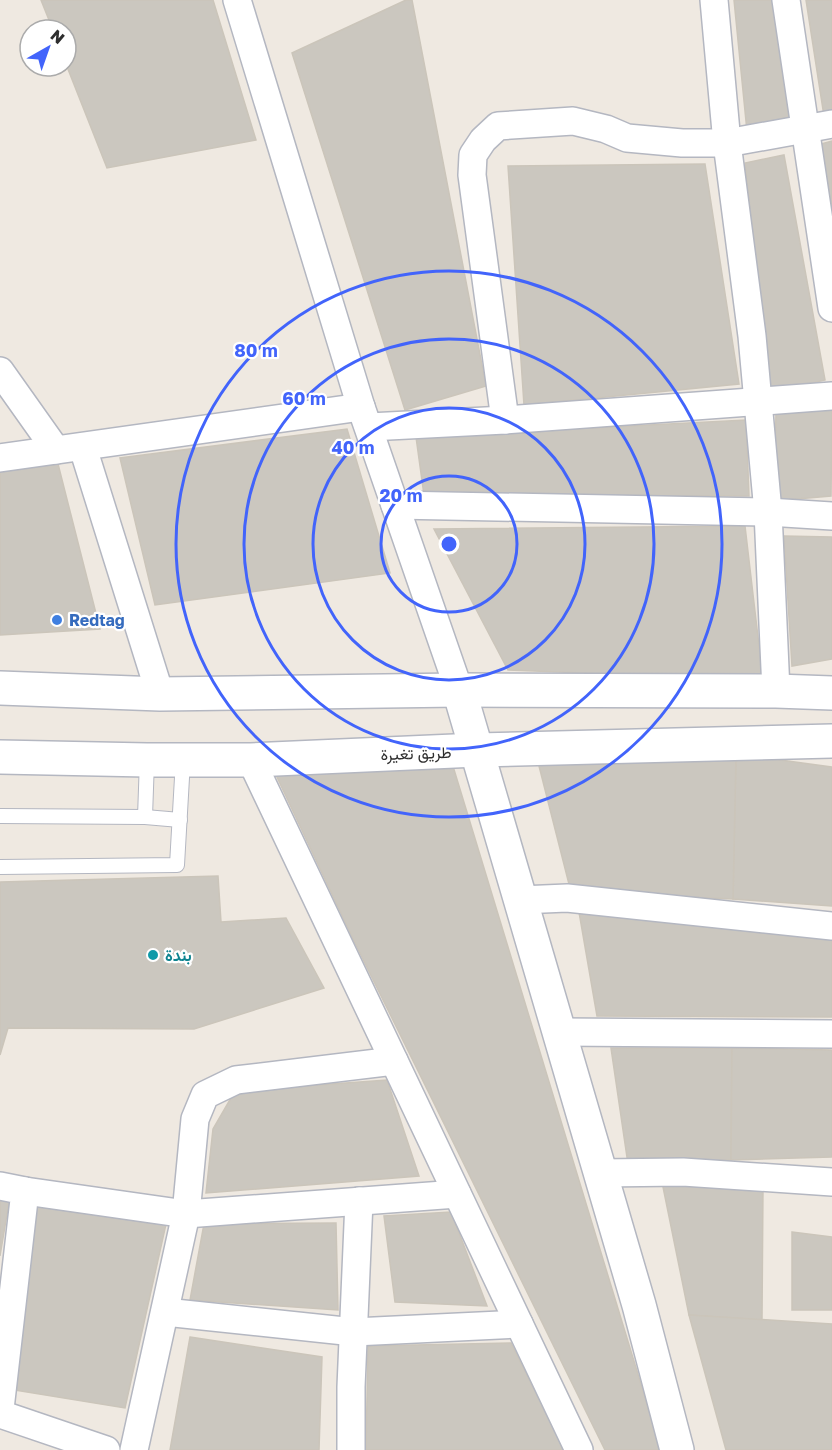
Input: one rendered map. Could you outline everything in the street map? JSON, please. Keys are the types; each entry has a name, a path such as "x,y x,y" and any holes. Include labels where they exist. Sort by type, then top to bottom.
{"main road":[{"path":"0,688 160,694 459,690 832,693"},
{"path":"459,690 639,1305 678,1450"},
{"name":"طريق تغيرة","path":"0,758 251,760 477,750 832,741"}],"street":[{"path":"237,0 365,417 459,690"},
{"path":"714,0 727,143 752,336 768,512 776,691"},
{"path":"786,0 832,308"},
{"path":"505,420 472,175 473,155 483,140 498,126 573,121 606,129 627,138 682,143 727,143 832,124"},
{"path":"0,371 56,450"},
{"path":"0,458 365,417 505,420 832,396"},
{"path":"83,448 160,694"},
{"path":"395,505 768,512 832,516"},
{"path":"251,760 579,1450"},
{"path":"520,900 567,898 832,926"},
{"path":"559,1032 832,1034"},
{"path":"134,1450 186,1214 195,1119 205,1095 236,1080 394,1061"},
{"path":"600,1173 684,1172 832,1182"},
{"path":"106,1450 0,1411 12,1189 186,1214 457,1194"},
{"path":"351,1450 359,1201"},
{"path":"165,1312 354,1332 519,1324"}],"lane":[{"path":"145,817 147,760"},
{"path":"0,867 177,865 183,760"},
{"path":"0,816 145,817 180,820"}],"building":[{"path":"41,0 213,0 256,140 107,168 72,78 78,78 78,18 48,18"},
{"path":"406,0 412,0 486,386 405,410 292,53"},
{"path":"734,0 776,0 790,122 747,131"},
{"path":"806,0 832,0 832,114 824,116"},
{"path":"832,141 832,211 821,144"},
{"path":"784,155 825,380 770,393 745,163"},
{"path":"705,164 739,384 524,405 508,166"},
{"path":"832,406 831,496 774,501 776,413"},
{"path":"746,420 749,496 424,495 416,437"},
{"path":"347,429 390,573 155,605 120,458"},
{"path":"58,464 100,629 0,635 0,472"},
{"path":"745,526 763,680 508,670 434,529"},
{"path":"784,536 832,537 832,659 792,666"},
{"path":"736,754 832,767 832,906 733,899"},
{"path":"736,754 733,899 571,892 538,762"},
{"path":"452,763 661,1450 605,1450 354,941 276,775"},
{"name":"بندة","path":"218,876 221,922 286,918 324,988 194,1029 8,1028 0,1055 0,882"},
{"path":"579,912 832,936 832,1017 597,1016"},
{"path":"611,1048 732,1048 731,1160 628,1164"},
{"path":"732,1048 832,1050 832,1157 731,1160"},
{"path":"387,1080 419,1176 206,1193 213,1129 235,1091"},
{"path":"662,1182 763,1186 762,1320 689,1315"},
{"path":"0,1200 9,1202 0,1256"},
{"path":"38,1200 166,1224 125,1408 14,1390"},
{"path":"451,1212 487,1306 395,1302 384,1216"},
{"path":"336,1223 338,1310 190,1300 204,1224"},
{"path":"792,1232 832,1237 832,1310 792,1310"},
{"path":"689,1315 832,1324 832,1450 726,1450"},
{"path":"190,1337 322,1357 319,1450 170,1450"},
{"path":"511,1343 564,1450 366,1450 368,1346"}],"place":[{"name":"Redtag","path":"57,620"},
{"name":"بندة","path":"153,955"}]}
